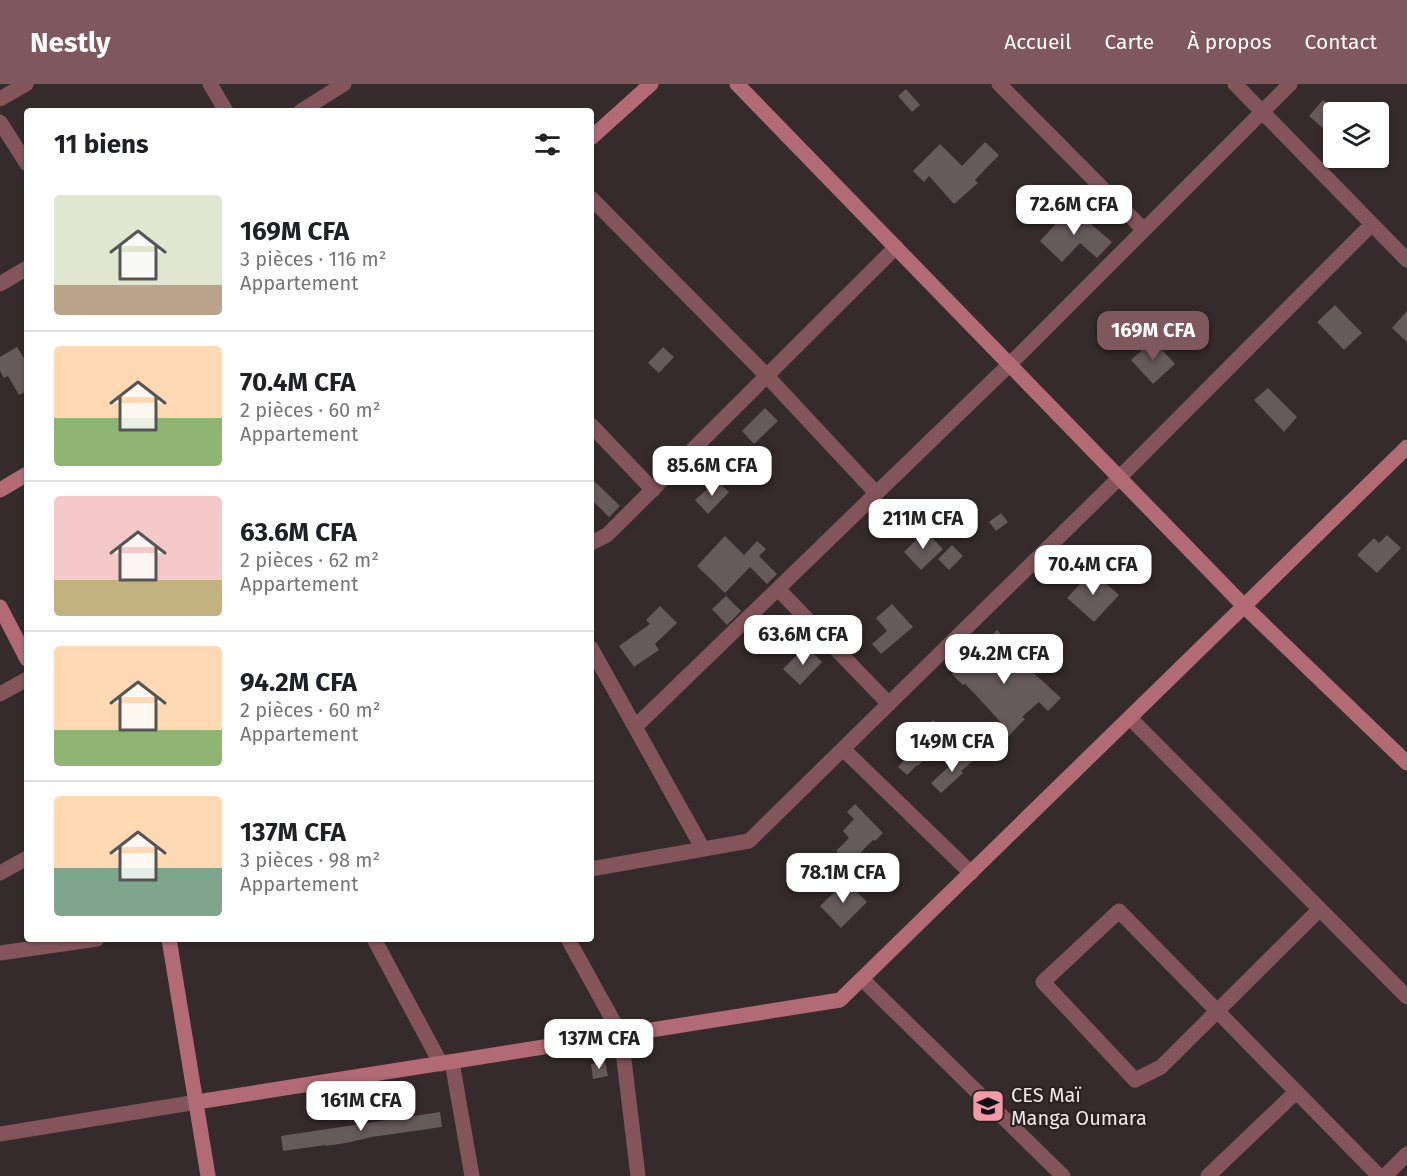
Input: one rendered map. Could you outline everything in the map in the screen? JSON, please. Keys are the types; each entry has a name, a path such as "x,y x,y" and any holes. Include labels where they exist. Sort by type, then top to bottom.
{"street":[{"path":"0,99 26,84"},
{"path":"210,84 224,108"},
{"path":"306,108 344,84"},
{"path":"594,135 651,84"},
{"path":"738,84 1245,606 1407,763"},
{"path":"999,84 1144,230"},
{"path":"1234,84 1407,260"},
{"path":"635,727 1010,364 1290,84"},
{"path":"0,122 24,159"},
{"path":"594,201 768,376 876,493"},
{"path":"594,868 749,841 1120,477 1372,224"},
{"path":"594,542 607,535 896,247"},
{"path":"0,284 24,270"},
{"path":"594,428 653,490"},
{"path":"0,1134 840,1000 1407,447"},
{"path":"0,490 24,476"},
{"path":"778,589 889,704"},
{"path":"0,608 24,652"},
{"path":"594,653 703,849"},
{"path":"0,694 24,681"},
{"path":"1130,718 1407,997"},
{"path":"843,749 971,873"},
{"path":"0,873 24,860"},
{"path":"1320,909 1217,1011 1161,1067 1135,1080 1043,982 1119,911 1217,1011 1296,1092 1379,1176"},
{"path":"0,953 76,942"},
{"path":"170,942 208,1176"},
{"path":"376,942 447,1063 472,1176"},
{"path":"570,942 621,1035 638,1176"},
{"path":"862,979 1063,1176"},
{"path":"1208,1176 1296,1092"},
{"path":"1385,1176 1407,1154"}],"building":[{"path":"906,89 920,105 912,112 898,96"},
{"path":"1323,100 1325,102 1323,102 1323,128 1309,116"},
{"path":"985,142 999,155 975,180 978,183 954,204 929,176 924,182 913,171 940,144 962,166"},
{"path":"1071,207 1112,242 1097,258 1080,243 1062,262 1040,241"},
{"path":"1335,305 1362,333 1344,350 1317,322"},
{"path":"1407,311 1407,342 1392,328"},
{"path":"1153,340 1175,364 1153,384 1131,360"},
{"path":"17,347 24,358 24,392 19,395 8,376 4,378 0,371 0,357"},
{"path":"663,347 674,357 659,373 648,363"},
{"path":"1268,388 1297,417 1284,432 1254,400"},
{"path":"765,408 778,421 754,444 742,431"},
{"path":"594,481 620,506 609,517 594,502"},
{"path":"717,481 729,492 708,514 695,500"},
{"path":"1001,513 1008,522 996,531 989,522"},
{"path":"925,531 943,549 921,570 904,552"},
{"path":"1387,535 1401,548 1377,573 1357,555 1374,538 1379,543"},
{"path":"725,536 744,555 757,541 766,549 759,556 777,574 767,584 750,567 725,593 697,566"},
{"path":"952,545 963,556 949,570 938,559"},
{"path":"1092,571 1119,595 1094,622 1067,598"},
{"path":"726,596 741,611 727,625 712,609"},
{"path":"892,604 913,627 881,654 872,644 887,631 876,618"},
{"path":"660,606 677,623 655,644 659,650 634,667 619,646 650,624 646,620"},
{"path":"997,630 1030,662 1026,666 1061,698 1048,711 1039,702 1022,717 1025,719 1000,745 1006,749 1001,758 989,752 1004,726 965,684 963,685 952,674"},
{"path":"806,646 822,662 800,685 783,669"},
{"path":"933,720 946,734 907,775 898,767 908,756 905,754 917,740 914,737"},
{"path":"966,751 974,760 941,793 931,783"},
{"path":"855,804 883,833 847,866 851,869 839,881 825,868 839,854 836,851 849,838 843,831 854,819 847,812"},
{"path":"846,881 867,902 841,928 820,906"},
{"path":"605,1062 608,1076 593,1079 591,1064"},
{"path":"440,1112 442,1127 283,1151 281,1136"}],"place":[{"name":"CES Maï Manga Oumara","path":"988,1106"}]}
